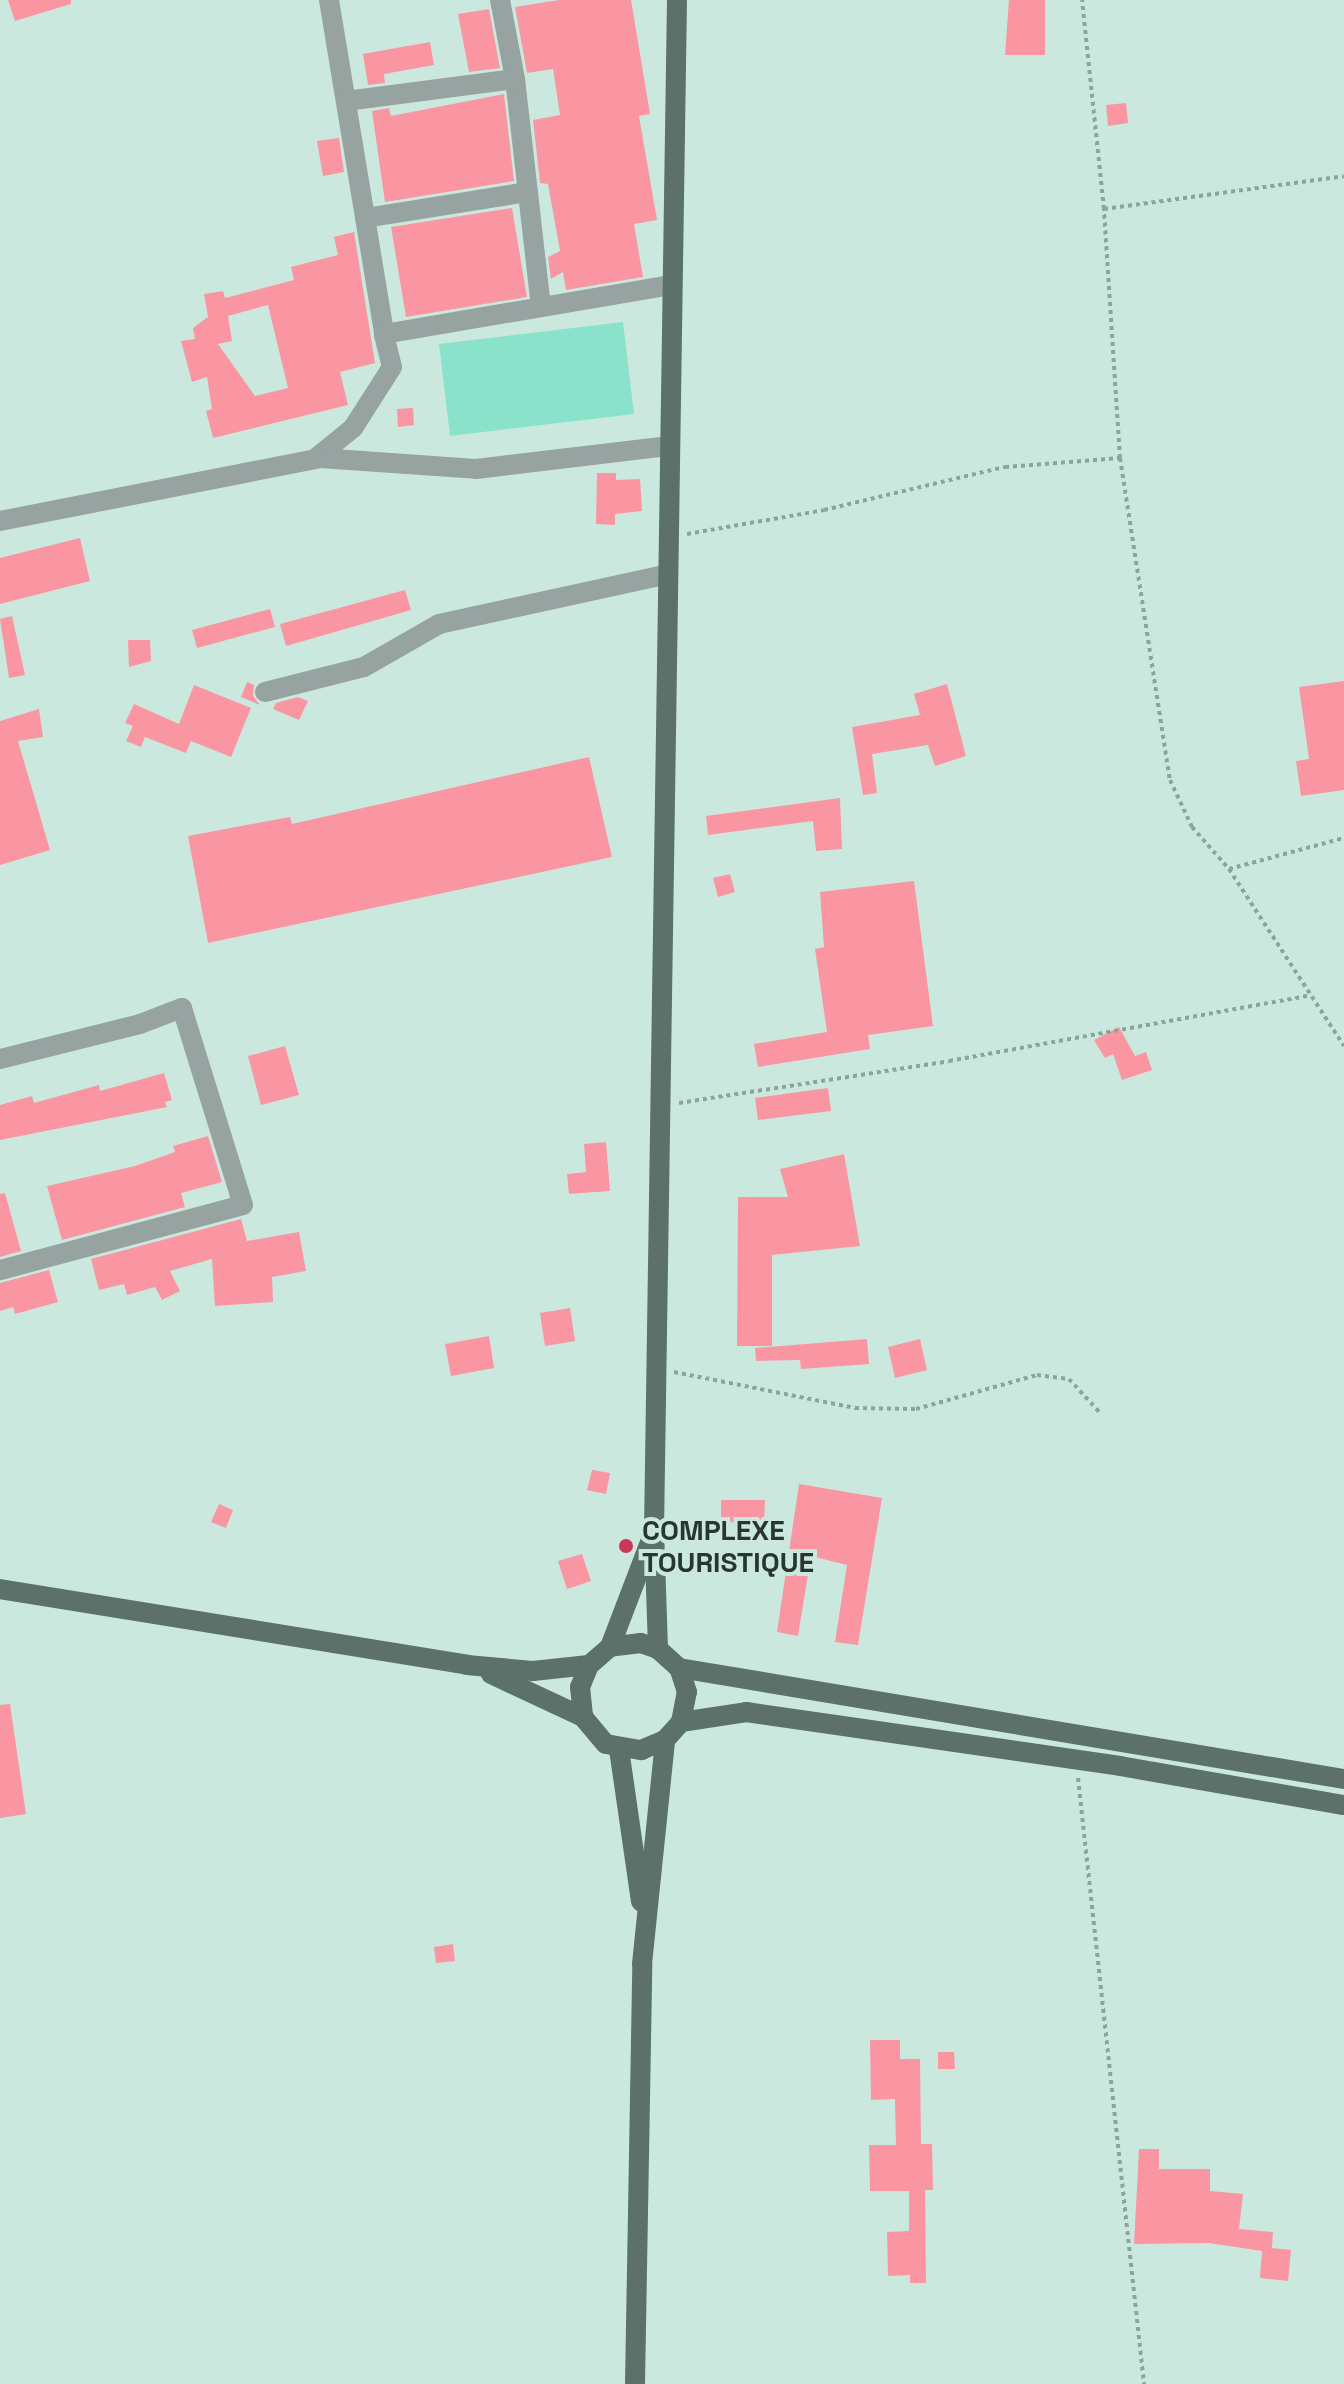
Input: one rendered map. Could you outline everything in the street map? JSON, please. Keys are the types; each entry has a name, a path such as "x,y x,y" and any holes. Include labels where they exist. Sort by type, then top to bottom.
{"main road":[{"path":"658,1649 654,1531 677,0"},
{"path":"610,1647 641,1643 658,1649 679,1668 687,1692 681,1722 665,1740 641,1750 619,1749 593,1734 583,1717 580,1687 589,1665 610,1647 654,1531"},
{"path":"0,1589 467,1665 533,1671 589,1665"},
{"path":"467,1665 532,1689 583,1717"},
{"path":"679,1668 1344,1779"},
{"path":"681,1722 746,1712 1078,1760 1344,1805"},
{"path":"635,2384 645,1929 665,1740"},
{"path":"619,1749 645,1929"}],"street":[{"path":"316,458 353,428 392,367 329,0"},
{"path":"500,0 515,79 541,307"},
{"path":"346,101 515,79"},
{"path":"365,218 528,192"},
{"path":"384,334 672,285"},
{"path":"0,521 316,458 476,469 670,446"},
{"path":"265,692 364,667 439,624 668,574"},
{"path":"0,1059 140,1024 182,1008 243,1205 0,1270"}],"path":[{"path":"1082,0 1104,209 1120,458 1170,780 1192,827 1229,869 1344,1046"},
{"path":"1104,209 1344,176"},
{"path":"669,535 824,510 1005,467 1120,458"},
{"path":"1229,869 1344,838"},
{"path":"661,1105 918,1067 1311,995"},
{"path":"657,1369 870,1408 916,1409 1037,1375 1069,1379 1100,1413"},
{"path":"1078,1760 1144,2384"}],"green space":[{"path":"623,322 634,414 450,436 439,344"}],"building":[{"path":"8,0 71,0 71,4 15,21"},
{"path":"559,0 631,0 650,114 639,116 657,220 634,224 643,277 566,290 563,272 551,279 548,257 560,251 548,184 540,183 533,120 560,115 553,69 527,73 515,7"},
{"path":"1009,0 1045,0 1045,55 1005,55"},
{"path":"489,9 500,68 469,72 458,14"},
{"path":"430,42 434,65 384,74 385,83 368,85 363,54"},
{"path":"504,94 514,181 385,202 372,111 389,108 391,116"},
{"path":"1126,103 1128,123 1108,126 1106,105"},
{"path":"339,138 344,172 323,176 317,141"},
{"path":"512,208 527,297 406,317 391,227"},
{"path":"354,232 375,363 340,372 348,405 213,438 206,411 212,409 207,377 192,382 181,341 195,339 193,328 208,317 204,294 223,291 225,298 294,280 291,267 338,255 334,237","holes":["268,305 288,388 255,396 218,344 232,341 228,316"]},
{"path":"413,408 414,425 398,427 397,409"},
{"path":"597,473 616,473 616,480 640,479 642,511 615,514 615,525 596,524"},
{"path":"80,538 90,581 0,604 0,558"},
{"path":"405,590 411,610 286,646 280,624"},
{"path":"270,609 275,627 197,648 192,630"},
{"path":"12,616 25,675 9,678 0,619"},
{"path":"128,640 150,640 151,661 129,667"},
{"path":"1344,681 1344,790 1301,796 1296,761 1309,759 1299,687"},
{"path":"247,682 254,685 253,696 260,705 241,697"},
{"path":"947,684 966,756 935,766 928,745 872,754 877,793 863,795 852,727 920,715 914,694"},
{"path":"194,685 251,708 231,757 191,741 186,753 145,737 141,747 126,741 133,726 125,723 134,704 179,724"},
{"path":"298,697 308,701 299,720 273,709 276,703"},
{"path":"39,709 43,737 18,741 50,850 0,865 0,721"},
{"path":"589,757 612,857 208,943 188,836 290,817 292,824"},
{"path":"840,798 842,849 816,851 813,821 708,835 706,816"},
{"path":"730,874 735,892 718,897 713,878"},
{"path":"914,881 933,1026 868,1035 870,1049 758,1067 754,1044 827,1032 815,949 824,947 820,892"},
{"path":"1119,1027 1135,1056 1146,1052 1152,1070 1122,1080 1113,1054 1105,1058 1094,1040"},
{"path":"285,1046 299,1095 261,1105 248,1056"},
{"path":"164,1073 172,1100 165,1102 167,1107 0,1140 0,1105 32,1096 34,1103 99,1085 100,1091"},
{"path":"828,1088 831,1111 758,1120 755,1098"},
{"path":"208,1136 222,1182 181,1193 185,1207 62,1240 47,1186 135,1166 175,1152 173,1146"},
{"path":"606,1142 610,1191 569,1194 567,1174 586,1172 584,1144"},
{"path":"844,1154 860,1246 772,1255 772,1346 737,1346 738,1197 788,1197 780,1169"},
{"path":"5,1193 21,1251 0,1257 0,1194"},
{"path":"241,1219 247,1241 299,1232 306,1271 272,1277 273,1302 215,1306 212,1259 170,1271 180,1291 162,1300 155,1287 127,1295 124,1284 99,1290 91,1259"},
{"path":"49,1270 58,1302 15,1314 13,1307 0,1311 0,1283"},
{"path":"570,1308 575,1341 545,1346 540,1313"},
{"path":"489,1336 494,1368 451,1376 445,1344"},
{"path":"867,1339 869,1364 801,1369 800,1360 756,1361 755,1348"},
{"path":"920,1339 927,1370 895,1378 888,1347"},
{"path":"592,1470 610,1473 606,1494 587,1490"},
{"path":"799,1484 882,1498 858,1645 835,1642 847,1565 811,1556 798,1636 777,1632"},
{"path":"721,1500 765,1500 764,1523 721,1522"},
{"path":"219,1504 233,1510 226,1528 211,1522"},
{"path":"582,1554 591,1581 567,1589 558,1561"},
{"path":"10,1704 26,1814 0,1818 0,1705"},
{"path":"453,1944 455,1961 436,1963 434,1947"},
{"path":"870,2040 900,2040 900,2059 920,2059 921,2144 932,2144 933,2190 925,2190 926,2283 910,2283 910,2275 888,2276 887,2232 909,2231 909,2191 870,2191 869,2145 896,2145 895,2099 871,2100"},
{"path":"938,2052 954,2052 955,2069 938,2069"},
{"path":"1139,2149 1159,2149 1159,2169 1210,2169 1210,2191 1243,2194 1239,2229 1273,2232 1272,2248 1291,2250 1288,2281 1260,2278 1262,2251 1209,2243 1134,2244"}],"place":[{"name":"COMPLEXE TOURISTIQUE","path":"626,1546"}]}
